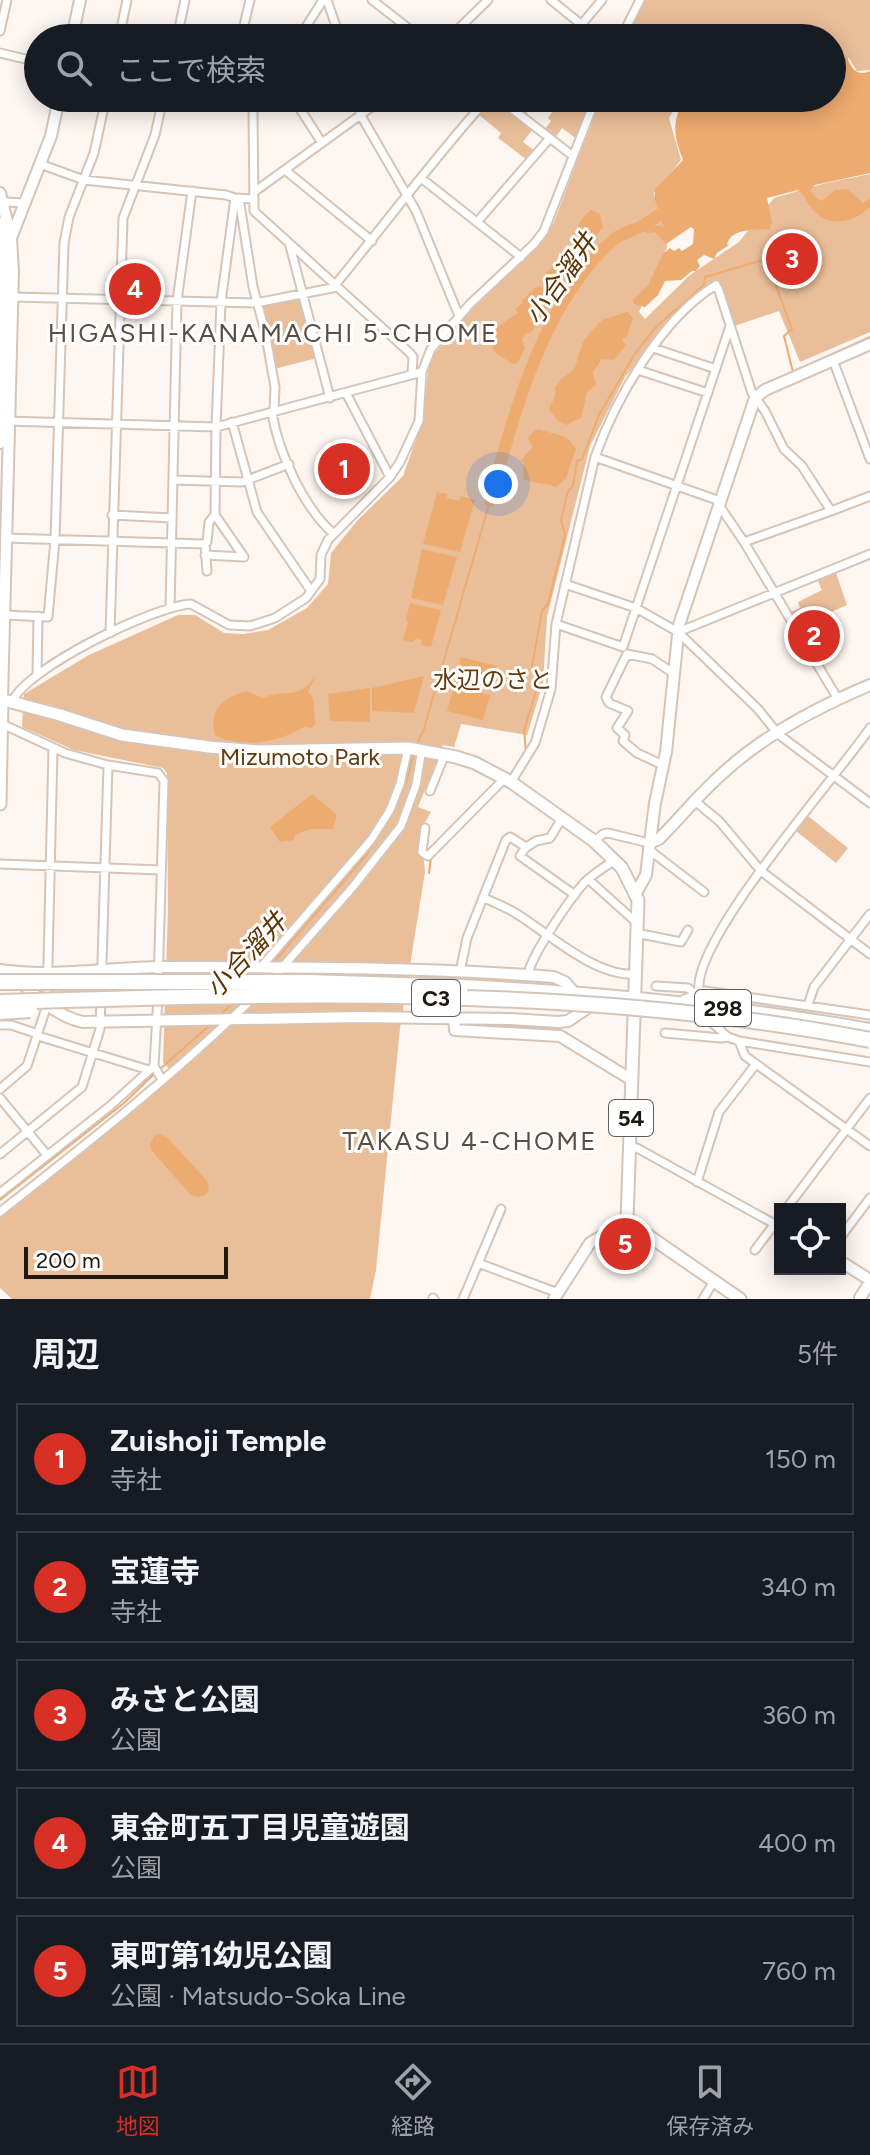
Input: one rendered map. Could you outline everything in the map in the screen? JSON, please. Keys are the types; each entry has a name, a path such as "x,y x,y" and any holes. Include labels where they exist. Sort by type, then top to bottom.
{"highway":[{"name":"298","path":"3,974 460,987 634,998 780,1015 870,1037"},
{"name":"298","path":"0,1012 278,1002 460,987 514,1003 870,1037"},
{"name":"C3","path":"0,993 295,990 576,999 711,1011 870,1037"},
{"name":"C3","path":"0,1002 288,995 469,999 711,1016 870,1037"}],"main road":[{"path":"0,804 5,700 122,735 235,750 415,749 475,763 508,780 594,841 615,860 636,893"},
{"name":"54","path":"627,1221 636,893"},
{"path":"627,1221 740,1299"}],"street":[{"path":"0,31 7,0"},
{"path":"75,24 80,0"},
{"path":"122,24 127,0"},
{"path":"180,24 185,0"},
{"path":"244,24 250,0"},
{"path":"309,24 325,0"},
{"path":"325,0 334,24"},
{"path":"372,0 403,24"},
{"path":"463,24 488,0"},
{"path":"551,0 580,24"},
{"path":"582,24 602,0"},
{"path":"628,24 640,0"},
{"path":"0,55 24,59"},
{"path":"5,700 2,283 7,239 26,203 51,136 56,112"},
{"path":"4,615 48,617 55,540 66,226 94,153 103,112"},
{"path":"110,633 118,299 123,218 155,135 160,112"},
{"path":"253,112 256,213 410,353 413,357 412,374"},
{"path":"302,112 322,143"},
{"path":"13,297 256,303 336,286 409,196 439,153 476,112"},
{"path":"516,112 573,156"},
{"path":"5,700 72,652 170,608 191,604 229,625 250,626 286,612 311,591 320,579 323,549 390,477 400,462 419,421 422,372 431,349 459,316 540,238 551,218 590,112"},
{"path":"40,164 84,180 237,198 254,196 361,113 372,138 409,196 459,316"},
{"path":"478,221 550,138"},
{"path":"285,170 372,241"},
{"path":"421,178 521,257"},
{"path":"170,608 177,301 192,191"},
{"path":"0,443 13,297 2,198 26,203"},
{"path":"205,555 244,557 215,515 221,302 237,198"},
{"path":"237,198 275,387 275,431 304,499 319,522 334,534"},
{"path":"0,223 7,239"},
{"path":"290,246 330,398"},
{"path":"425,828 422,852 428,856 508,780 531,751 550,693 556,624 595,457 613,413 653,348 687,308 716,285 755,398 784,449 802,466 831,511"},
{"path":"556,624 623,647 731,326"},
{"path":"636,893 646,875 648,846 663,765 678,632 755,398 765,390 870,344"},
{"path":"653,348 716,369"},
{"path":"833,360 870,459"},
{"path":"638,370 708,393"},
{"path":"3,421 216,427 422,372"},
{"path":"346,393 390,477"},
{"path":"232,422 257,512 311,591"},
{"path":"595,457 720,503 838,699"},
{"path":"173,480 249,481 289,464"},
{"path":"744,542 870,496"},
{"path":"112,515 172,518"},
{"path":"207,571 205,544 209,522 215,515"},
{"path":"5,538 205,544"},
{"path":"678,632 870,554"},
{"path":"565,584 636,608 678,632 758,709 778,734 870,803"},
{"path":"37,675 38,616"},
{"path":"663,765 637,753 623,741 625,735 617,728 628,711 609,703 606,697 627,654 652,659 673,673"},
{"path":"648,846 659,839 746,753 838,699 870,685"},
{"path":"0,1193 117,1101 152,1068 157,1020 163,778 158,773 108,765 53,748 2,724"},
{"path":"666,1001 690,998 697,992 698,978 723,922 870,728"},
{"path":"0,1089 27,1066 47,1005 53,748"},
{"path":"271,968 371,840 390,810 415,749"},
{"path":"0,1212 130,1110 185,1062 401,826 416,785 415,749"},
{"path":"430,791 445,754"},
{"path":"0,1154 82,1087 101,1022 108,765"},
{"path":"695,801 720,822 761,871 870,954"},
{"path":"562,818 550,838 536,841 525,848 520,856 575,895"},
{"path":"594,841 608,833 648,846 704,892"},
{"path":"460,987 467,938 506,840 510,837 525,848"},
{"path":"528,975 548,935 575,895 588,879 615,860"},
{"path":"0,864 161,870"},
{"path":"588,879 637,928 681,942 688,930"},
{"path":"483,897 517,914 589,961 620,975 635,974"},
{"path":"808,1005 814,987 870,914"},
{"path":"3,974 159,967 271,968 460,987 528,975 559,978 575,994"},
{"path":"3,974 74,1020 101,1022 223,1018 454,1018 558,1022 568,1021 586,1009"},
{"path":"656,986 870,1015"},
{"path":"454,1018 455,1030 560,1036 632,1080"},
{"path":"710,1021 728,1037 739,1041 870,1062"},
{"path":"0,1025 11,1025 92,1054 152,1068 162,1080"},
{"path":"665,1033 728,1037"},
{"path":"739,1041 745,1056 870,1146"},
{"path":"697,1182 719,1112 756,1064"},
{"path":"0,1098 47,1155"},
{"path":"791,1203 870,1098"},
{"path":"630,1148 637,1148 774,1221"},
{"path":"846,1230 870,1198"},
{"path":"463,1299 501,1209"},
{"path":"478,1263 556,1296 590,1243 627,1221"},
{"path":"755,1250 774,1228"},
{"path":"846,1265 870,1281 860,1299"},
{"path":"703,1299 714,1281"}],"green space":[{"path":"644,0 870,0 870,70 857,71 846,58 846,24 634,24"},
{"path":"527,112 522,120 533,129 523,142 534,150 527,160 498,138 501,133 478,114"},
{"path":"552,112 588,112 577,139 562,128 555,138 544,130 551,121 548,118"},
{"name":"Mizumoto Park","path":"596,112 672,112 669,118 681,160 654,193 664,224 667,248 639,312 645,319 690,275 739,242 774,198 870,174 870,332 800,362 779,311 734,326 720,284 662,334 625,377 590,446 547,617 543,683 527,735 461,724 454,747 443,745 418,807 431,812 421,829 425,872 400,1028 376,1270 370,1299 12,1299 0,1288 0,1218 176,1074 163,1063 168,910 167,773 163,768 74,750 22,727 24,694 89,655 178,615 195,615 224,633 243,634 268,630 307,608 328,584 331,553 357,521 403,476 423,420 429,361 463,318 540,244 554,222"},
{"path":"301,297 317,358 274,369 259,305"},
{"path":"836,573 847,605 800,626 791,612 800,608 798,602 822,590 817,579"},
{"path":"808,816 848,848 836,863 796,831"}],"water":[{"path":"846,57 856,71 870,71 870,173 815,185 810,190 822,201 835,190 847,189 863,203 870,199 870,207 849,220 834,221 820,216 798,190 767,198 772,222 770,229 734,235 729,245 714,259 704,255 697,260 700,266 696,271 681,280 665,281 658,295 645,307 634,304 633,300 648,285 663,254 670,248 682,251 693,244 694,229 691,227 666,244 655,232 640,230 647,224 664,227 655,200 655,189 683,160 675,129 678,112 846,112"},
{"path":"591,210 600,214 603,227 581,255 572,245 573,240 581,221"},
{"path":"561,252 568,252 573,265 562,277 532,332 525,334 522,340 525,348 518,363 513,364 494,352 490,336 497,327 518,313 515,309 534,288 543,286 542,277"},
{"path":"627,312 633,318 627,336 622,340 626,345 614,360 602,359 593,372 596,385 587,392 581,418 566,425 558,421 549,410 555,388 561,379 574,370 583,342 602,320"},
{"path":"538,429 566,437 576,448 566,478 556,487 523,479 524,463 521,460 533,447 528,438"},
{"path":"437,492 459,501 461,496 475,500 460,552 423,544"},
{"path":"422,549 457,557 443,605 411,598"},
{"path":"410,603 441,610 431,647 421,645 422,640 403,640"},
{"path":"461,657 497,666 490,691 455,682"},
{"path":"424,676 414,713 372,711 372,688"},
{"path":"315,677 308,692 316,723 312,728 304,727 283,737 248,743 215,735 216,712 231,697 246,691 263,698 296,692 305,688"},
{"path":"454,686 490,695 483,720 447,711"},
{"path":"370,688 370,722 330,721 328,694"},
{"path":"312,794 337,815 333,829 310,829 295,835 294,840 280,842 270,827"},
{"path":"160,1134 168,1138 207,1181 209,1187 206,1195 191,1195 152,1151 150,1144 154,1136"}],"waterway":[{"name":"小合溜井","path":"490,501 521,396 550,325 569,293 591,263 616,238 643,226 674,204"},
{"path":"526,752 524,730 536,692 537,676 532,666 542,611 548,604 565,535 561,520 568,491 573,486 577,461 582,459 599,415 636,352 657,326 704,285 705,277 766,259 792,329 784,336 793,372 870,337"},
{"name":"小合溜井","path":"442,667 490,501"},
{"name":"小合溜井","path":"416,746 439,676"},
{"name":"小合溜井","path":"394,810 406,783 414,752"},
{"name":"小合溜井","path":"272,964 367,854 390,816"},
{"path":"429,873 431,858"},
{"name":"小合溜井","path":"221,1014 234,1002"},
{"name":"小合溜井","path":"159,1070 211,1024"},
{"name":"小合溜井","path":"0,1200 124,1103 154,1074"}],"place":[{"name":"みさと公園","path":"792,259"},
{"name":"東金町五丁目児童遊園","path":"135,289"},
{"name":"Zuishoji Temple","path":"344,469"},
{"name":"宝蓮寺","path":"814,636"},
{"name":"東町第1幼児公園","path":"625,1244"}],"district":[{"name":"HIGASHI-KANAMACHI 5-CHOME","path":"273,333"},
{"name":"TAKASU 4-CHOME","path":"470,1141"}],"park label":[{"name":"水辺のさと","path":"493,679"}]}
